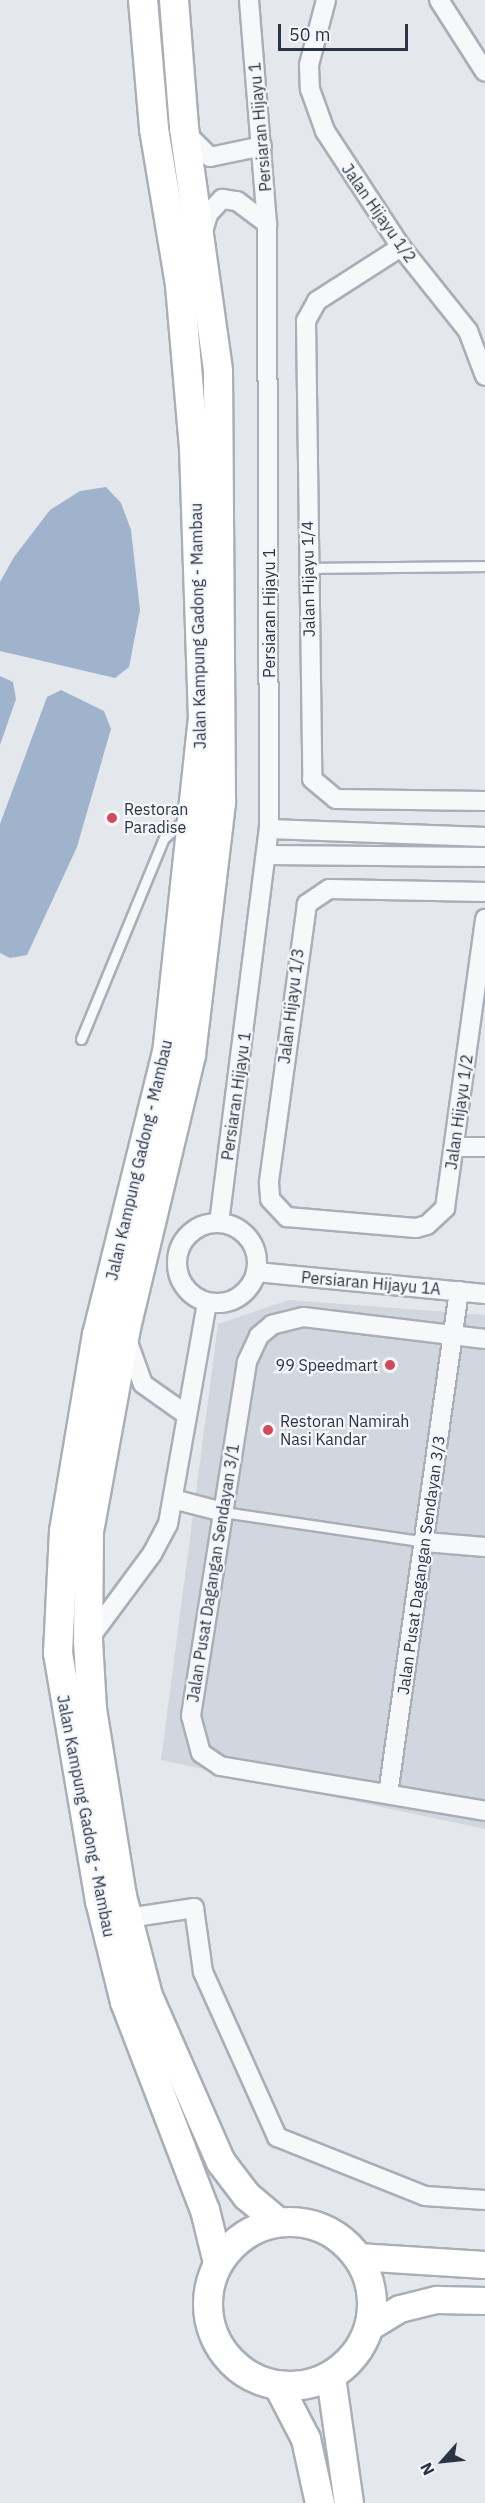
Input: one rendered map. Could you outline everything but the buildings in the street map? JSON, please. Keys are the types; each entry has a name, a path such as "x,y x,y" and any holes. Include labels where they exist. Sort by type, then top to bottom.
{"main road":[{"name":"Jalan Kampung Gadong - Mambau","path":"143,0 154,129 180,285 194,448 203,717 197,812 167,1052 97,1334 64,1531 58,1653 95,1878 125,2002 205,2210 218,2263"},
{"name":"Jalan Kampung Gadong - Mambau","path":"174,0 184,128 202,238 218,371 221,803 191,1055 126,1328 90,1532 88,1640 92,1709 128,1918 148,1996 201,2124 247,2196 278,2222"},
{"path":"278,2222 323,2228 358,2257 372,2295 370,2327 362,2347 331,2377 297,2388 279,2387 253,2379 231,2363 216,2340 208,2315 209,2288 218,2263 248,2234 278,2222"},
{"path":"358,2257 485,2265"},
{"path":"370,2327 400,2309 437,2300 485,2301"},
{"path":"331,2377 349,2503"},
{"path":"279,2387 306,2439 320,2503"}],"street":[{"name":"Persiaran Hijayu 1","path":"219,1223 268,855 269,829 267,224 249,0"},
{"name":"Jalan Hijayu 1/2","path":"326,0 313,37 310,88 325,131 401,247 468,331 485,376"},
{"path":"439,0 485,72"},
{"path":"184,128 210,157 262,146"},
{"path":"202,238 208,214 222,199 237,201 267,224"},
{"name":"Jalan Hijayu 1/4","path":"401,247 317,301 306,321 310,767 317,788 336,799 485,801"},
{"path":"269,829 485,837"},
{"path":"268,855 485,857"},
{"name":"Jalan Hijayu 1/3","path":"355,1224 287,1217 270,1199 304,911 316,894 329,889 485,892"},
{"name":"Jalan Hijayu 1/2","path":"355,1224 416,1228 438,1218 445,1208 456,1147 485,919"},
{"path":"456,1147 485,1147"},
{"path":"219,1223 249,1239 256,1272 243,1294 207,1302 185,1287 179,1251 193,1230 219,1223"},
{"name":"Persiaran Hijayu 1A","path":"256,1272 485,1294"},
{"name":"Jalan Pusat Dagangan Sendayan 3/3","path":"388,1794 459,1291"},
{"path":"88,1640 152,1554 173,1499 184,1413 207,1302"},
{"name":"Jalan Pusat Dagangan Sendayan 3/1","path":"485,1339 303,1317 272,1325 252,1346 247,1362 191,1716 201,1753 220,1766 485,1811"},
{"path":"126,1328 137,1376 184,1413"},
{"path":"173,1499 223,1512"},
{"path":"425,1542 485,1546"},
{"path":"128,1918 194,1908 203,1972 277,2137 425,2196 485,2200"}],"lane":[{"path":"308,568 485,566"},
{"path":"81,1039 164,838 197,812"},
{"path":"223,1512 425,1542"}],"shaded area":[{"path":"289,1300 485,1315 485,1829 161,1760 218,1324"}],"water":[{"path":"106,487 121,503 131,530 140,610 129,667 115,678 0,651 0,582 14,557 50,510 80,491"},
{"path":"0,676 13,682 16,699 0,745"},
{"path":"61,690 104,711 111,729 77,847 27,955 10,958 0,953 0,824 47,697"}],"place":[{"name":"Restoran Paradise","path":"112,818"},
{"name":"99 Speedmart","path":"390,1365"},
{"name":"Restoran Namirah Nasi Kandar","path":"268,1430"}]}
